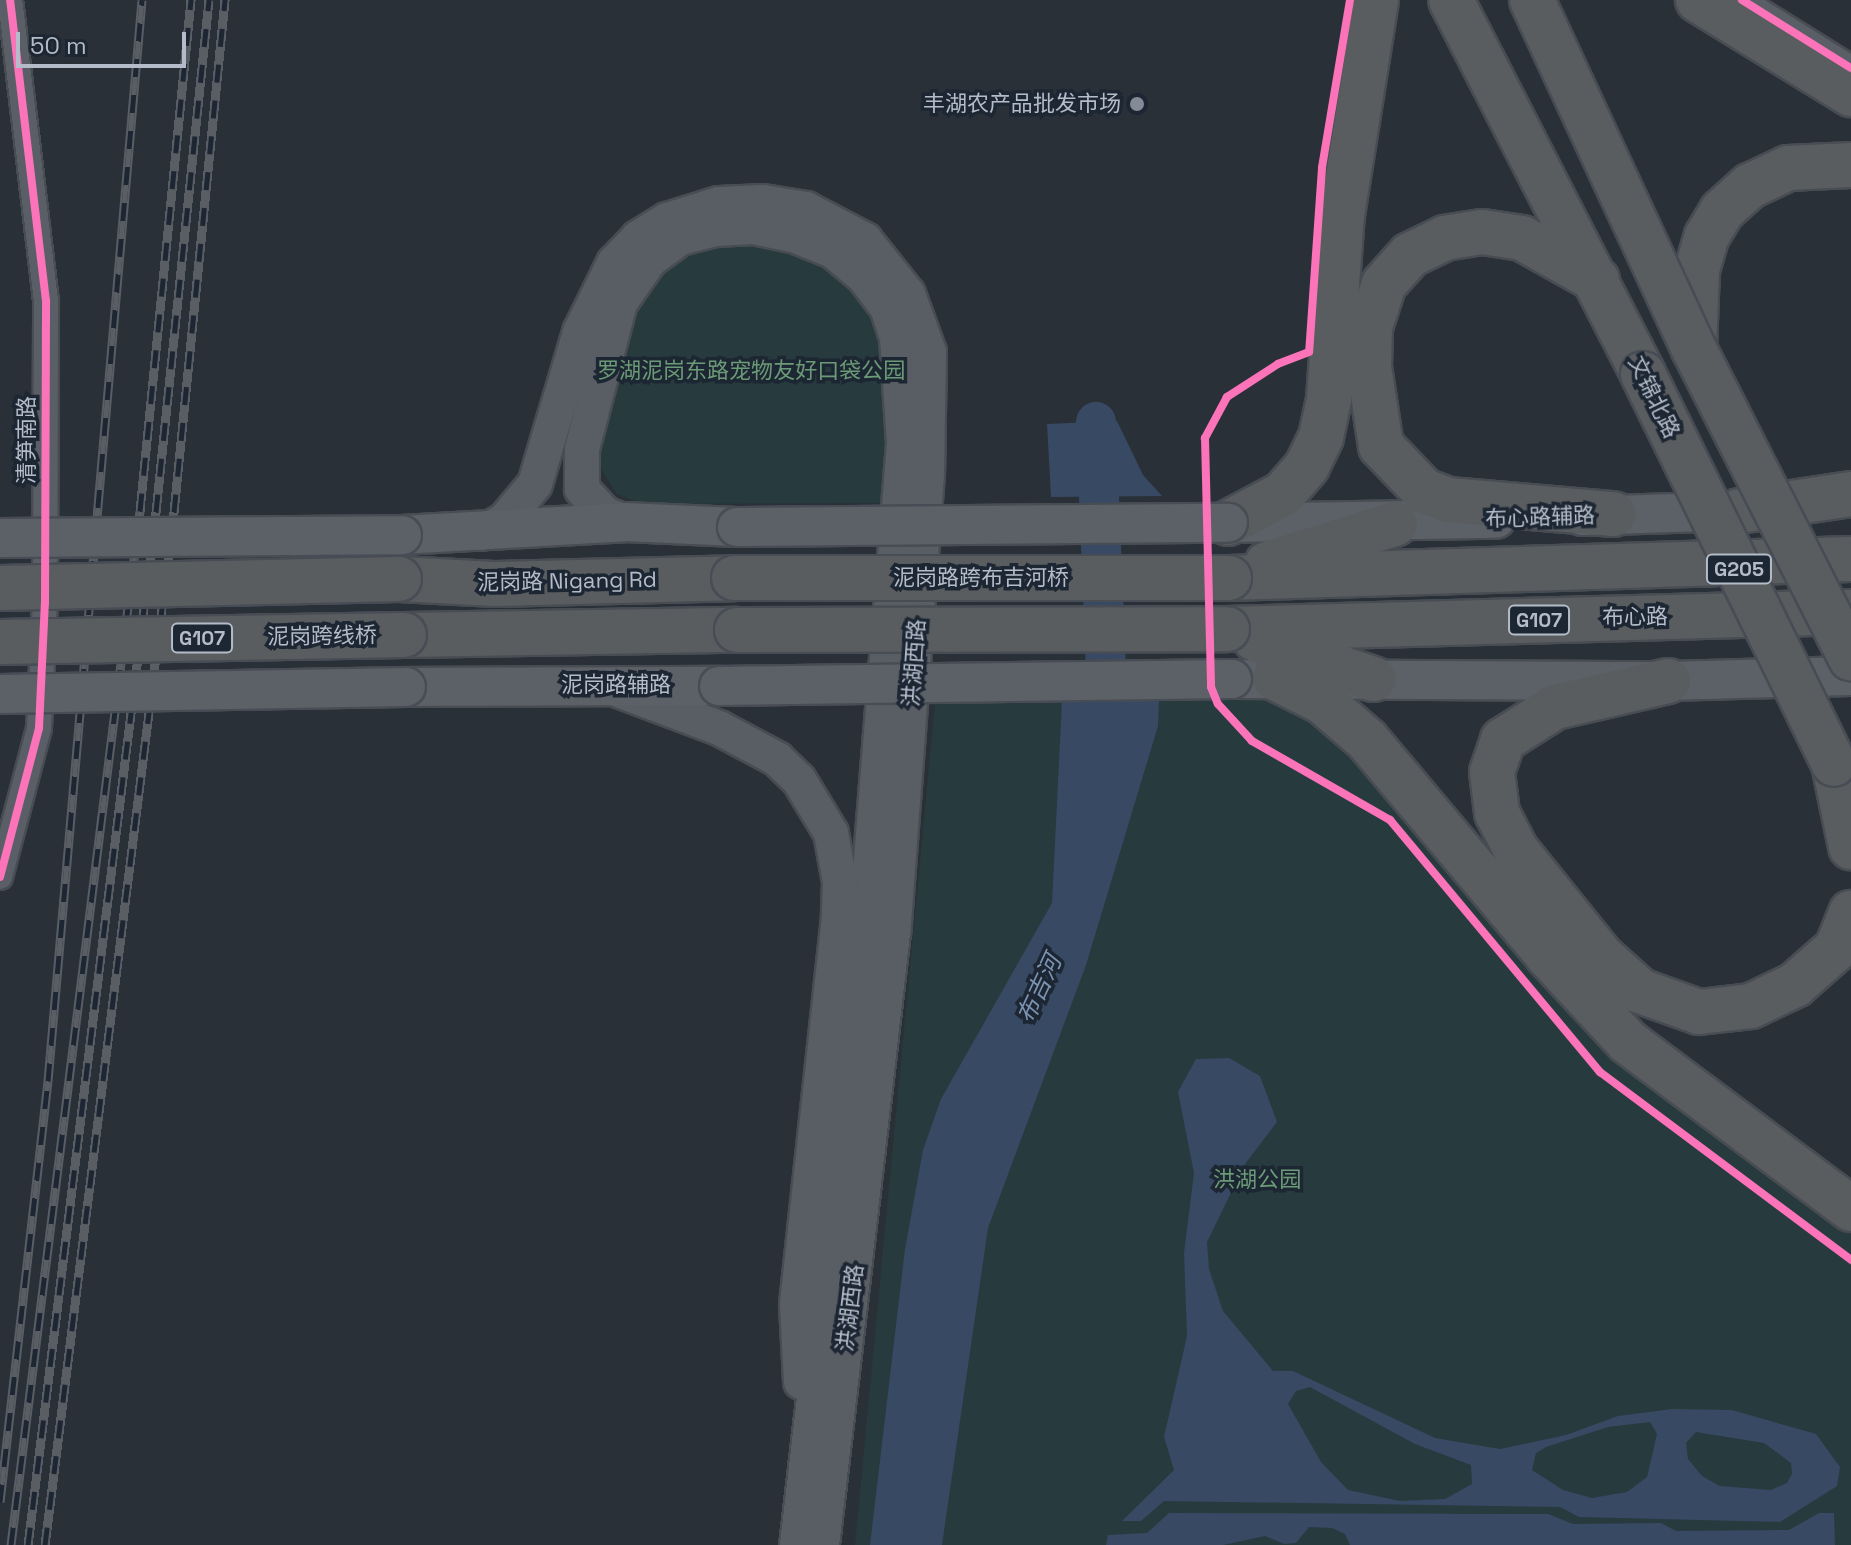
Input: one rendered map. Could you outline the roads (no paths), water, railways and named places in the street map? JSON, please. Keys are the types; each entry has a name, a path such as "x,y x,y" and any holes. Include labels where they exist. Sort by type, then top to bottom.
{"highway":[{"path":"1228,523 1283,494 1307,466 1321,437 1329,399 1342,215 1376,0"},
{"name":"文锦北路","path":"1451,0 1597,280 1843,780 1851,847"},
{"name":"G205","path":"1532,0 1694,349 1851,658"},
{"path":"1698,0 1851,94"},
{"path":"1694,349 1697,270 1707,236 1722,211 1750,186 1788,168 1851,165"},
{"path":"1597,280 1522,238 1482,232 1445,238 1410,255 1384,284 1370,327 1369,367 1381,446 1424,491 1449,500 1613,514"},
{"path":"1739,511 1845,510"},
{"path":"1229,578 1395,524"},
{"path":"1229,578 1851,559"},
{"name":"泥岗路跨布吉河桥","path":"734,578 1229,578"},
{"name":"泥岗路 Nigang Rd","path":"399,579 495,584 734,578"},
{"path":"0,588 399,579"},
{"name":"布心路","path":"1227,629 1851,612"},
{"path":"1227,629 1373,679"},
{"name":"泥岗跨线桥","path":"0,642 737,630 1227,629"},
{"path":"1275,678 1323,702 1367,740 1548,956 1628,1042 1851,1209"},
{"path":"1668,681 1555,707 1503,740 1492,772 1497,813 1516,850 1602,957 1640,991 1699,1012 1751,1006 1795,985 1837,948 1851,913"}],"main road":[{"name":"洪湖西路","path":"481,533 504,521 535,484 580,332 614,263 638,238 667,220 719,204 763,202 806,209 865,240 908,294 929,352 927,474 893,933 834,1336 807,1454 797,1545"},
{"name":"洪湖西路","path":"625,522 598,509 582,489 582,449 620,303 650,260 680,238 716,229 754,227 793,235 833,251 864,277 887,307 897,338 904,443 834,1336 822,1545"},
{"name":"布心路辅路","path":"1228,523 1395,524 1739,511"},
{"path":"0,538 481,533 625,522 678,528 1228,523"},
{"path":"399,579 487,557 678,528"},
{"path":"1275,678 1668,681 1851,676"},
{"name":"泥岗路辅路","path":"0,694 565,684 719,686 1275,678"},
{"name":"洪湖西路","path":"565,684 617,690 719,728 777,759 799,780 831,833 840,882 797,1305 807,1454"},
{"path":"797,1305 834,1336"}],"street":[{"name":"清笋南路","path":"0,877 39,728 45,603 46,301 10,0"},
{"path":"1742,0 1851,68"}],"water":[{"path":"1117,421 1143,475 1162,496 1051,497 1047,424"},
{"path":"1159,700 1158,726 1086,965 988,1228 942,1545 870,1545 905,1249 923,1150 941,1099 1052,903 1062,701"},
{"path":"1229,1058 1260,1076 1277,1122 1245,1164 1207,1242 1209,1269 1223,1311 1273,1371 1293,1371 1435,1438 1500,1449 1566,1435 1618,1416 1672,1409 1732,1410 1816,1434 1840,1467 1837,1486 1780,1522 1579,1517 1560,1507 1164,1501 1141,1521 1122,1521 1174,1470 1164,1437 1187,1336 1184,1253 1194,1173 1178,1092 1196,1059","holes":["1310,1387 1415,1444 1471,1465 1472,1484 1445,1499 1400,1501 1348,1490 1321,1462 1288,1404 1296,1391","1650,1422 1657,1434 1647,1477 1627,1492 1592,1498 1563,1490 1532,1470 1536,1453 1546,1447 1608,1427","1696,1432 1764,1443 1791,1463 1792,1474 1787,1483 1771,1490 1720,1486 1702,1476 1688,1459 1686,1443"]},
{"path":"1169,1513 1548,1514 1573,1524 1661,1523 1676,1531 1789,1530 1819,1513 1834,1513 1835,1545 1350,1545 1345,1534 1332,1528 1309,1527 1296,1543 1284,1544 1265,1536 1223,1545 1106,1545 1108,1535 1147,1533"}],"waterway":[{"name":"布吉河","path":"1096,422 1108,718"}],"railway":[{"path":"0,1502 48,1081 142,0"},
{"path":"11,1545 140,511 191,0"},
{"path":"28,1545 156,512 209,0"},
{"path":"45,1545 174,512 225,0"}],"place":[{"name":"丰湖农产品批发市场","path":"1137,104"}],"park label":[{"name":"罗湖泥岗东路宠物友好口袋公园","path":"751,371"},
{"name":"洪湖公园","path":"1257,1180"}]}
